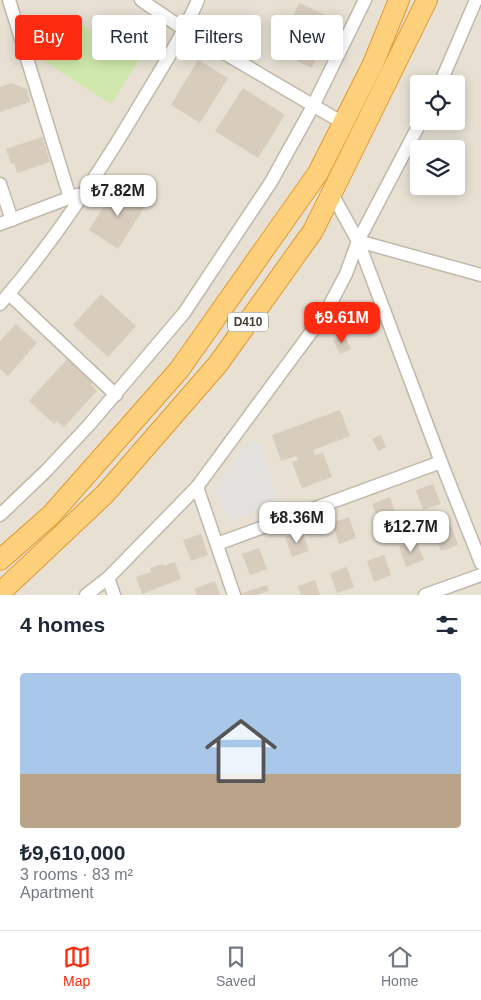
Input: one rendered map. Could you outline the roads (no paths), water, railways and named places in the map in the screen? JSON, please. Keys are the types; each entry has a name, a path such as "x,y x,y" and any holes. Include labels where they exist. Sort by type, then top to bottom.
{"highway":[{"name":"D410","path":"0,560 51,515 179,370 318,173 374,64 399,0"},
{"name":"D410","path":"0,593 105,494 218,364 313,231 427,0"}],"street":[{"path":"9,0 70,198"},
{"path":"142,0 176,24"},
{"path":"192,15 198,0"},
{"path":"0,515 46,471 116,395 184,313 271,182 313,106 365,0"},
{"path":"444,75 476,0"},
{"path":"116,395 4,299 86,192 176,45"},
{"path":"236,60 343,123"},
{"path":"86,595 108,578 197,487 326,312 346,274 358,241 416,130"},
{"path":"0,184 6,222 86,192"},
{"path":"332,194 358,241 481,563"},
{"path":"358,241 481,275"},
{"path":"217,544 441,462"},
{"path":"197,487 234,595"},
{"path":"425,595 481,575"},
{"path":"108,578 114,595"}]}
